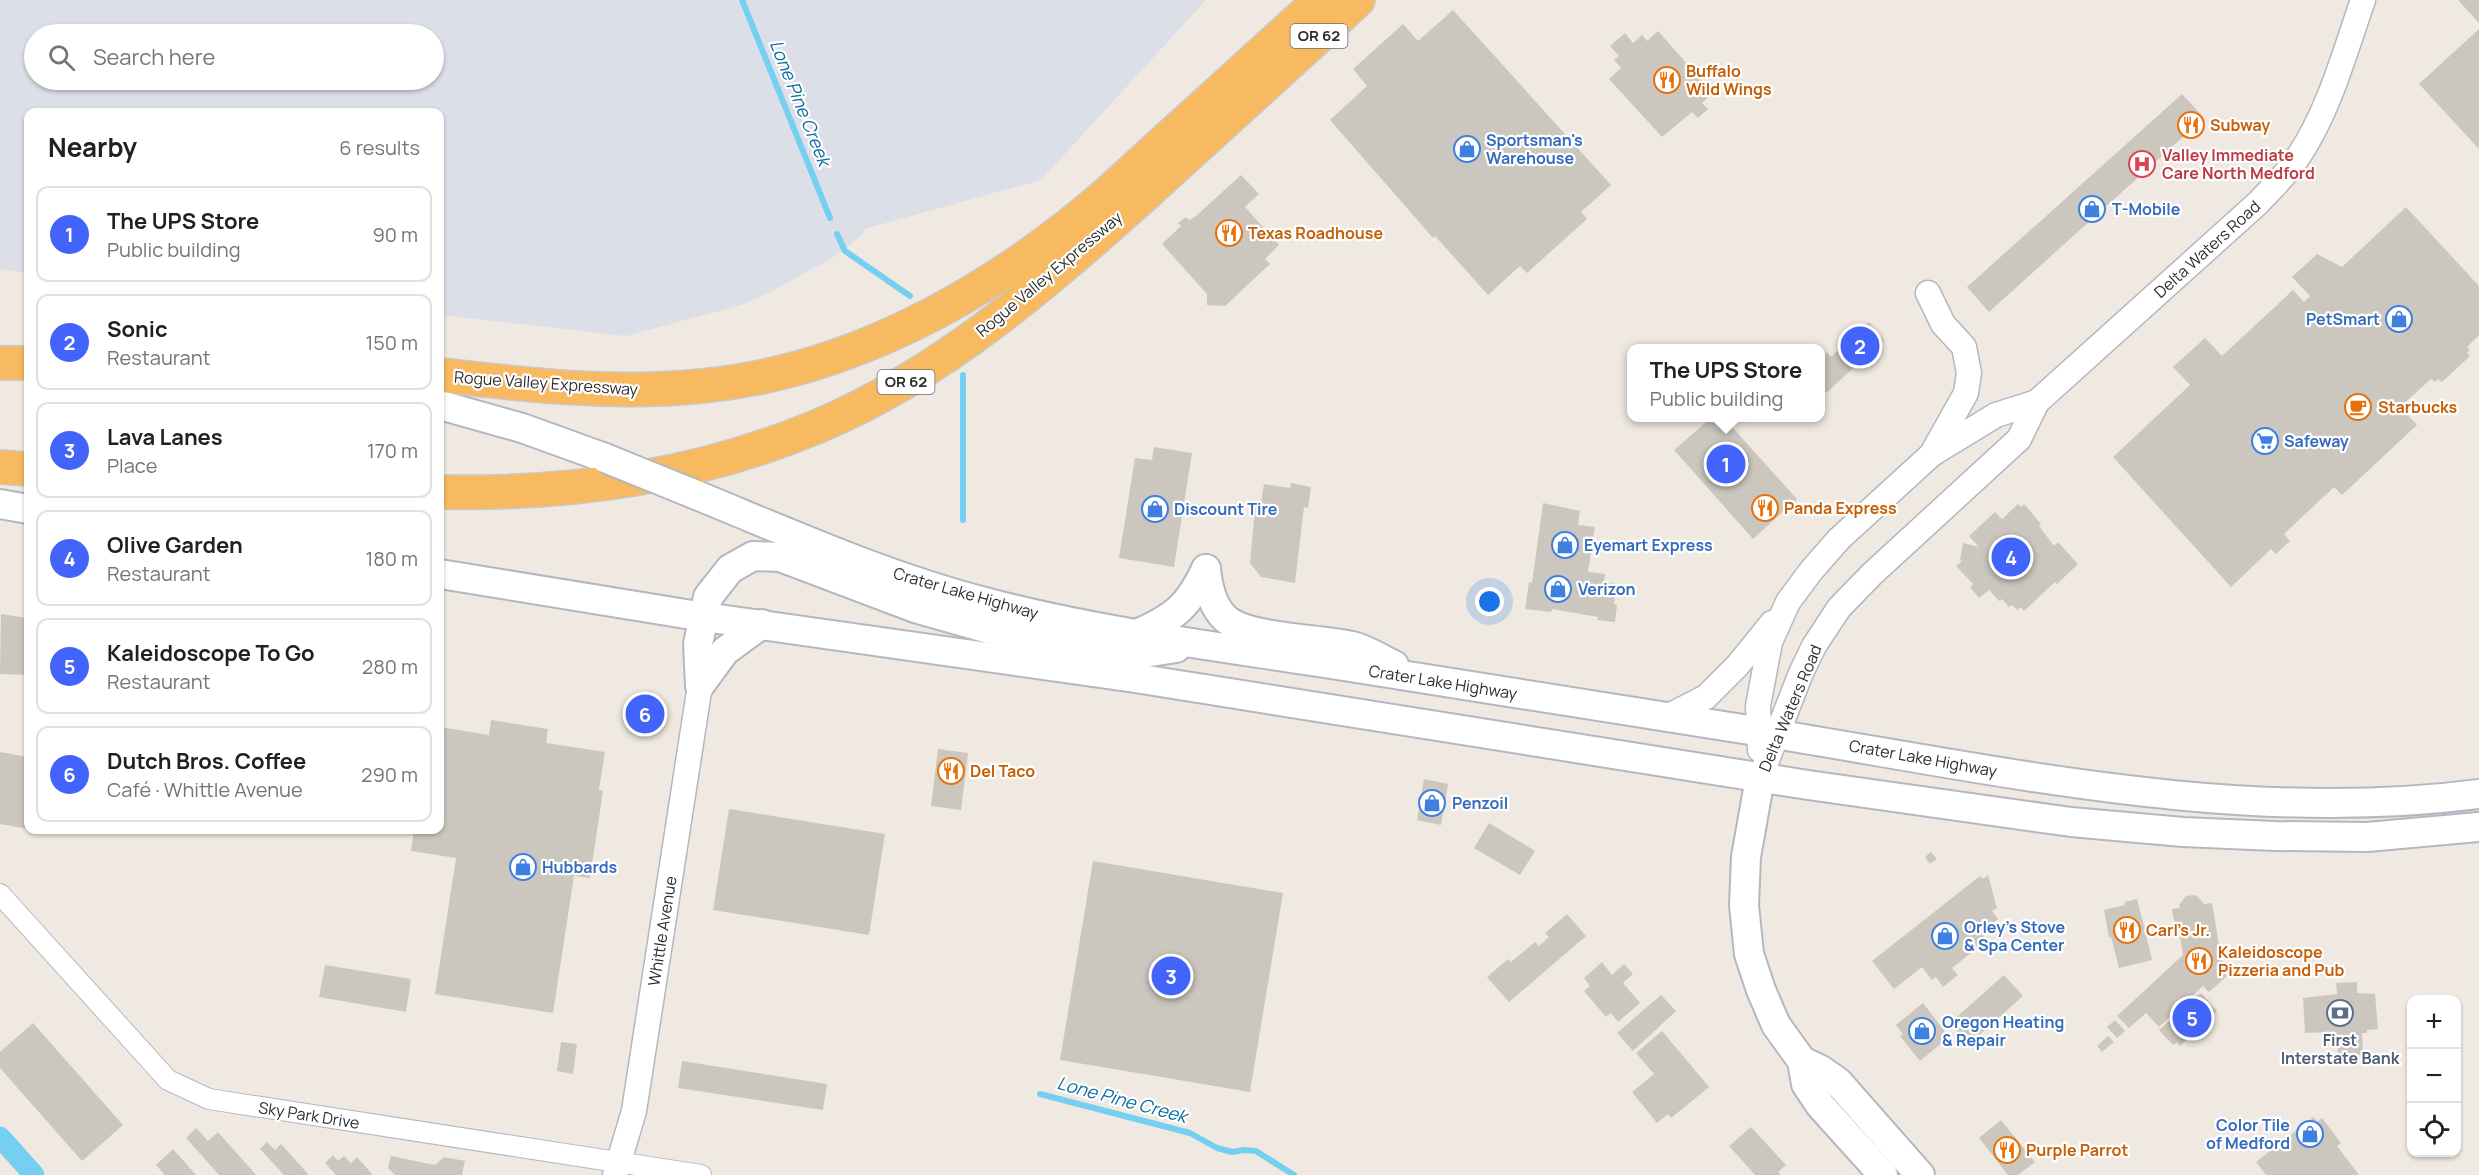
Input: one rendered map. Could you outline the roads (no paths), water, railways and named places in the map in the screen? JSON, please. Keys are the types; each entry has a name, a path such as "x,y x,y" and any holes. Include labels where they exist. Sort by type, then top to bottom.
{"highway":[{"name":"Rogue Valley Expressway","path":"444,375 528,385 618,390 704,386 745,380 816,362 880,340 939,310 1009,268 1095,204 1320,0"},
{"name":"Rogue Valley Expressway","path":"444,492 524,491 593,485 695,468 818,427 881,396 946,356 1036,290 1358,0"},
{"path":"0,363 24,363"},
{"path":"0,466 24,469"}],"main road":[{"name":"Crater Lake Highway","path":"444,406 522,428 605,458 857,561 937,588 986,603 1137,634 2028,776 2186,797 2276,803 2365,803 2479,794"},
{"path":"0,504 24,508"},
{"path":"700,685 698,644 708,597 730,569 753,556 780,557 915,608 989,629 1074,648 1132,656 1197,644"},
{"path":"1137,634 1166,621 1186,604 1196,591 1206,569 1207,587 1217,609 1229,622 1247,630 1354,646 1425,679"},
{"path":"444,575 704,616 1135,678 1760,778 2038,817 2183,832 2275,836 2367,837 2479,827"},
{"path":"700,685 725,651 762,624"},
{"name":"Delta Waters Road","path":"1760,778 1746,857 1744,905 1749,954 1776,1025 1802,1061 1806,1084 1820,1105 1882,1175"},
{"name":"Delta Waters Road","path":"1802,1061 1838,1082 1920,1175"}],"street":[{"name":"Delta Waters Road","path":"1760,778 1769,733 1814,646 1839,608 1872,574 2019,439 2037,402 2258,203 2288,171 2312,133 2333,86 2363,0"},
{"path":"1928,293 1943,324 1964,347 1969,373 1966,393 1932,454"},
{"name":"Delta Waters Road","path":"1769,733 1758,706 1770,642 1788,602 1839,539 1932,454 1996,415 2037,402"},
{"path":"1667,717 1694,705 1721,683 1788,602"},
{"name":"Whittle Avenue","path":"617,1169 634,1111 700,685"},
{"name":"Sky Park Drive","path":"0,894 168,1080 191,1093 209,1099 617,1169 701,1175"}],"waterway":[{"name":"Lone Pine Creek","path":"742,0 830,218"},
{"name":"Lone Pine Creek","path":"837,234 845,251 910,296"},
{"name":"Lone Pine Creek","path":"963,375 963,520"},
{"name":"Lone Pine Creek","path":"1040,1094 1190,1133 1217,1148 1232,1152 1256,1151 1294,1175"},
{"path":"0,1137 34,1175"}],"place":[{"name":"Buffalo Wild Wings","path":"1667,80"},
{"name":"Subway","path":"2191,125"},
{"name":"Sportsman's Warehouse","path":"1467,149"},
{"name":"Valley Immediate Care North Medford","path":"2142,164"},
{"name":"T-Mobile","path":"2092,209"},
{"name":"Texas Roadhouse","path":"1229,233"},
{"name":"PetSmart","path":"2399,319"},
{"name":"Sonic","path":"1860,346"},
{"name":"Starbucks","path":"2358,407"},
{"name":"Safeway","path":"2265,441"},
{"name":"The UPS Store","path":"1726,464"},
{"name":"Panda Express","path":"1765,508"},
{"name":"Discount Tire","path":"1155,509"},
{"name":"Eyemart Express","path":"1565,545"},
{"name":"Olive Garden","path":"2011,557"},
{"name":"Verizon","path":"1558,589"},
{"name":"Dutch Bros. Coffee","path":"645,714"},
{"name":"Del Taco","path":"951,771"},
{"name":"Penzoil","path":"1432,803"},
{"name":"Hubbards","path":"523,867"},
{"name":"Carl's Jr.","path":"2127,930"},
{"name":"Orley's Stove & Spa Center","path":"1945,936"},
{"name":"Kaleidoscope Pizzeria and Pub","path":"2199,961"},
{"name":"Lava Lanes","path":"1171,976"},
{"name":"First Interstate Bank","path":"2340,1013"},
{"name":"Kaleidoscope To Go","path":"2192,1018"},
{"name":"Oregon Heating & Repair","path":"1922,1031"},
{"name":"Color Tile of Medford","path":"2310,1134"},
{"name":"Purple Parrot","path":"2007,1150"}]}
